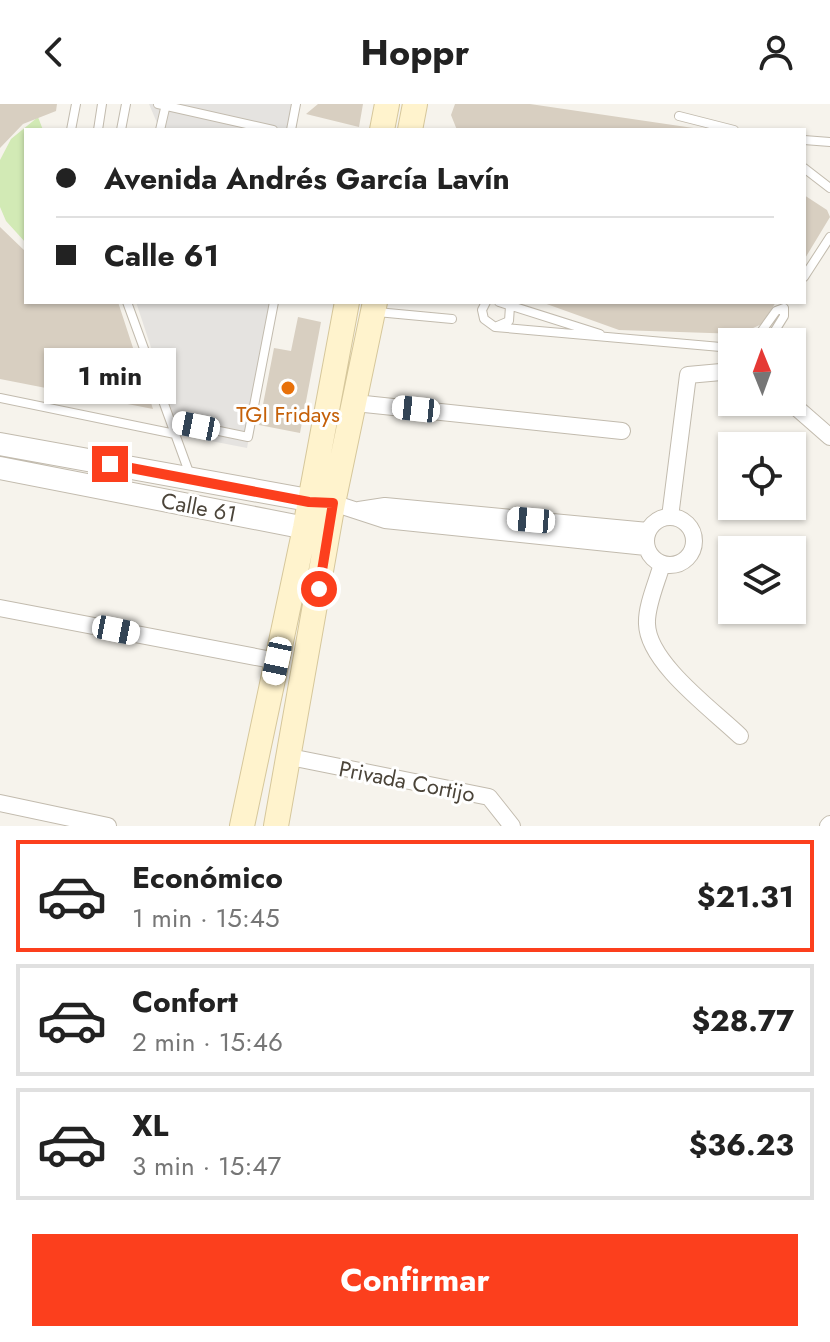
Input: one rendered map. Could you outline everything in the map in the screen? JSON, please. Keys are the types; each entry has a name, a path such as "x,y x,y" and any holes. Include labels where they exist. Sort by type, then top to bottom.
{"main road":[{"path":"382,128 387,104"},
{"path":"410,128 415,104"},
{"path":"276,826 290,757 316,530 347,304"},
{"path":"321,502 355,403 374,307"},
{"path":"242,826 277,661 316,530"}],"street":[{"path":"670,517 688,375 718,372"},
{"path":"355,403 622,431"},
{"path":"806,416 830,437"},
{"name":"Calle 61","path":"0,444 321,502"},
{"name":"Calle 61","path":"0,468 316,530"},
{"path":"321,502 357,510 385,506 647,539"},
{"path":"670,517 684,522 695,542 690,556 684,561 662,564 655,560 647,539 657,521 670,517"},
{"path":"662,564 647,623 651,646 665,665 740,736"},
{"path":"0,608 277,661"},
{"name":"Privada Cortijo","path":"290,757 489,797 512,826"},
{"path":"0,803 108,826"}],"lane":[{"path":"71,128 76,104"},
{"path":"98,128 102,104"},
{"path":"121,128 126,104"},
{"path":"291,128 296,104"},
{"path":"160,128 163,105 264,128"},
{"path":"679,116 726,128"},
{"path":"806,140 830,142"},
{"path":"806,170 830,188"},
{"path":"806,274 830,237"},
{"path":"128,304 192,479"},
{"path":"171,421 248,437 274,304"},
{"path":"485,304 482,310 484,319 495,327 718,347"},
{"path":"504,304 616,339"},
{"path":"764,328 776,311 786,305"},
{"path":"778,328 786,305"},
{"path":"495,327 509,321 510,306"},
{"path":"374,307 452,319"},
{"path":"0,398 175,434"}],"green space":[{"path":"38,117 42,128 24,128"},
{"path":"24,128 24,241 6,221 0,207 0,160 11,139"}],"shaded area":[{"path":"149,104 299,104 295,128 159,128"},
{"path":"137,304 275,304 247,448 180,435"}],"building":[{"path":"0,104 57,104 56,111 23,124 0,148"},
{"path":"318,104 363,104 359,127 306,114"},
{"path":"455,104 530,104 693,128 456,128 451,115"},
{"path":"806,196 827,210 830,217 806,257"},
{"path":"0,227 24,250 24,304 119,304 153,409 0,379"},
{"path":"547,304 775,304 762,324 753,328 718,328 718,333 619,330"},
{"name":"TGI Fridays","path":"298,317 321,322 300,433 259,425 274,348 291,351"}],"place":[{"name":"TGI Fridays","path":"288,388"}],"route":[{"path":"110,464 309,502 333,503 319,589"}]}
